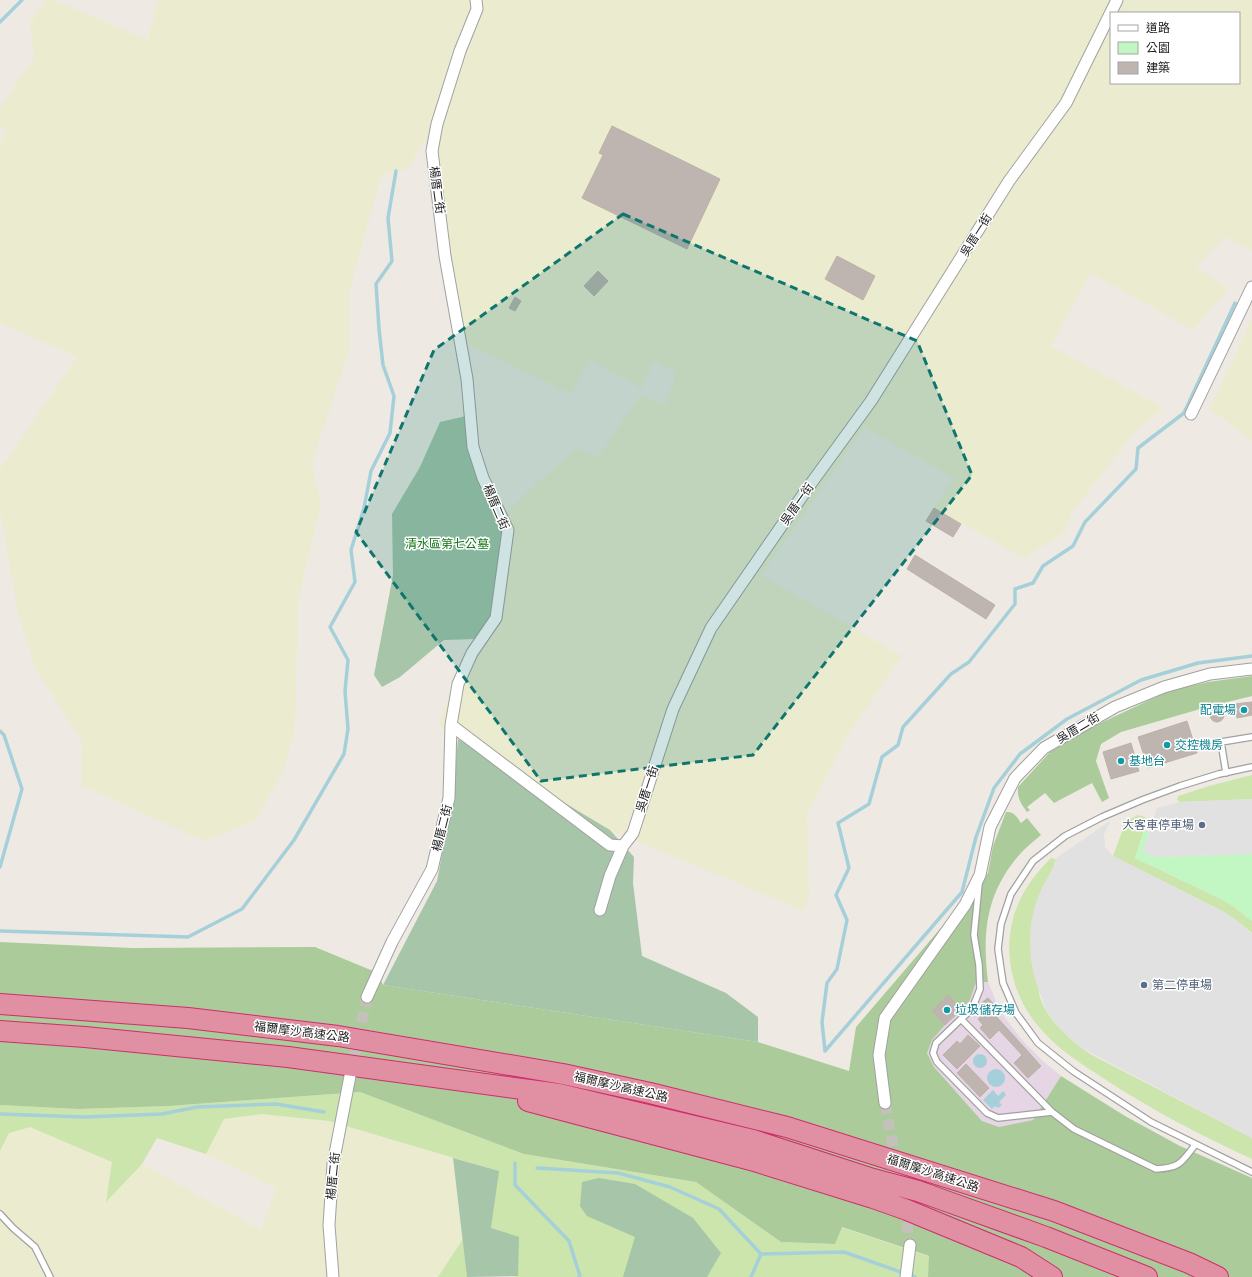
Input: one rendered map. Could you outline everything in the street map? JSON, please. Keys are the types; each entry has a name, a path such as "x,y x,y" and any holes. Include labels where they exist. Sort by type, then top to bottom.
{"highway":[{"name":"福爾摩沙高速公路","path":"0,1004 188,1018 338,1036 563,1074 650,1093 787,1128 1054,1211 1189,1263 1218,1277"},
{"name":"福爾摩沙高速公路","path":"0,1031 93,1037 288,1057 559,1094 753,1140 918,1192 1046,1238 1147,1277"},
{"path":"288,1057 527,1100 751,1160 907,1210 1022,1257 1052,1277"}],"street":[{"name":"楊厝二街","path":"367,997 392,942 432,869 449,798 451,725 458,684 472,653 496,618 508,530 483,478 473,447 467,379 445,256 432,151 438,124 460,52 477,9 476,0"},
{"name":"吳厝一街","path":"1111,12 1117,0"},
{"name":"吳厝一街","path":"600,910 610,876 623,846 632,834 673,709 710,628 807,489 871,401 1009,181 1066,103 1110,14"},
{"path":"1191,414 1252,287"},
{"name":"吳厝二街","path":"885,1102 879,1055 885,1018 965,905 980,875 990,827 1015,778 1044,748 1114,706 1164,687 1210,674 1252,669"},
{"path":"451,725 610,845 623,846"},
{"name":"楊厝二街","path":"333,1277 329,1225 333,1164 350,1076"},
{"path":"906,1277 910,1245"}],"lane":[{"path":"1226,773 1221,742 1252,738"},
{"path":"1252,767 1180,786 1142,800 1102,817 1065,836 1033,861 1011,894 1000,924 998,949 1003,983 1016,1013 1038,1042 1073,1071 1151,1122 1252,1172"},
{"path":"980,875 974,935 979,965 980,989 972,1009 936,1043 933,1053 937,1062 987,1113 998,1118 1052,1112"},
{"path":"961,1018 1052,1112 1074,1129 1156,1169 1170,1168 1181,1162 1195,1145"},
{"path":"0,1214 13,1228 35,1247 50,1277"}],"highlighted area":[{"path":"623,214 917,341 972,475 753,755 541,781 356,532 434,350"}],"shaded area":[{"name":"大客車停車場","path":"1252,799 1252,854 1156,857 1143,852 1157,808 1180,802"},
{"name":"第二停車場","path":"1110,821 1104,835 1105,847 1113,856 1224,912 1240,923 1252,934 1252,1138 1082,1048 1061,1030 1046,1010 1034,976 1031,960 1031,923 1036,902 1055,864 1055,859"},
{"path":"976,982 988,982 1000,1011 1022,1040 1044,1062 1061,1076 1033,1120 999,1127 982,1121 934,1067 927,1053 932,1040 945,1025 932,1011 948,995 970,1000"}],"green space":[{"path":"45,0 54,0 148,40 158,0 1252,0 1252,250 1225,237 1196,267 1228,289 1193,330 1091,273 1051,346 1164,408 1138,428 1072,512 1066,531 1024,558 934,508 954,478 864,427 761,575 902,656 847,736 807,814 809,894 804,911 610,830 458,739 439,726 452,686 476,639 505,536 497,521 529,490 577,449 598,457 640,396 666,404 676,373 654,361 641,388 589,359 571,394 460,340 431,202 425,139 408,168 381,176 349,292 349,351 312,463 321,504 298,601 295,725 284,770 256,820 204,841 81,785 82,742 35,668 18,614 0,511 0,469 77,357 0,323 0,143 7,131 0,125 0,109 34,57 30,24"},
{"path":"1252,319 1252,440 1210,409"},
{"name":"清水區第七公墓","path":"466,416 474,470 505,536 492,613 476,639 444,640 400,677 382,687 374,675 393,575 392,514 420,467 440,422"},
{"path":"1252,676 1252,696 1207,707 1121,732 1101,744 1096,761 1109,798 1102,802 1092,783 1054,803 1045,793 1027,807 1030,810 1027,812 1021,803 1018,794 1018,787 1050,752 1092,727 1169,691 1208,682"},
{"path":"458,739 610,830 634,857 633,883 642,956 726,993 758,1017 758,1042 383,985 437,881 452,803"},
{"path":"1252,775 1252,799 1180,802 1177,800 1178,796"},
{"path":"1006,812 1013,813 1021,823 1027,818 1041,835 1022,851 1000,883 993,898 989,914 986,946 988,982 976,982 970,1000 961,1010 948,996 932,1011 945,1025 932,1040 927,1053 934,1067 982,1121 999,1127 1033,1120 1061,1076 1125,1116 1180,1146 1252,1178 1252,1277 928,1277 929,1256 842,1227 835,1244 781,1242 696,1182 524,1154 360,1092 169,1106 78,1109 0,1105 0,942 132,948 315,947 378,973 383,985 758,1042 849,1071 856,1027 988,873 993,846"},
{"path":"1138,815 1145,817 1147,821 1135,858 1223,900 1234,907 1252,921 1252,933 1224,912 1113,856 1126,821"},
{"path":"1144,830 1149,832 1143,852 1156,857 1252,854 1252,921 1223,900 1135,858"},
{"path":"1051,858 1055,859 1055,863 1036,905 1036,920 1039,993 1042,1002 1053,1020 1068,1036 1092,1055 1252,1138 1252,1159 1213,1141 1176,1121 1103,1078 1077,1061 1053,1042 1031,1017 1015,984 1010,959 1010,934 1019,902 1029,884"},
{"path":"360,1092 524,1154 696,1182 781,1242 835,1244 841,1227 930,1257 928,1277 511,1277 518,1276 491,1228 498,1171 329,1121 261,1114 224,1119 206,1154 157,1138 142,1164 106,1202 112,1162 30,1127 9,1133 0,1151 0,1105 78,1109 169,1106"},
{"path":"261,1114 329,1121 453,1158 463,1239 438,1277 0,1277 0,1151 9,1133 30,1126 112,1162 106,1201 142,1164 261,1230 276,1188 206,1154 224,1119"},
{"path":"453,1158 499,1171 491,1228 519,1237 518,1276 467,1277"},
{"path":"599,1178 635,1184 693,1218 721,1253 707,1277 623,1277 635,1237 587,1216 580,1206 582,1182"},
{"path":"463,1239 467,1277 438,1277"}],"water":[{"path":"977,1054 983,1054 987,1058 987,1064 983,1068 977,1068 973,1064 973,1058"},
{"path":"992,1069 1000,1069 1005,1074 1003,1085 1000,1087 992,1087 987,1082 987,1074"},
{"path":"993,1090 998,1096 1003,1091 1006,1095 999,1102 1002,1105 998,1108 995,1106 992,1109 983,1100"}],"building":[{"path":"612,126 720,179 687,249 582,198 603,155 599,153"},
{"path":"837,256 875,276 863,300 825,279"},
{"path":"598,271 608,281 594,296 584,286"},
{"path":"515,297 521,301 515,311 509,308"},
{"path":"934,508 961,524 953,537 926,521"},
{"path":"915,555 995,605 986,619 907,569"},
{"name":"配電場","path":"1252,702 1252,715 1237,718 1235,704"},
{"path":"1214,708 1220,708 1224,712 1224,718 1220,722 1214,722 1210,718 1210,712"},
{"name":"交控機房","path":"1187,721 1197,753 1148,768 1138,737"},
{"name":"基地台","path":"1131,743 1139,771 1111,779 1103,752"},
{"name":"垃圾儲存場","path":"948,995 961,1010 945,1025 932,1011"},
{"path":"988,998 1000,1011 995,1015 1041,1066 1028,1078 1014,1063 1022,1055 999,1030 990,1039 980,1028 983,1025 978,1019 984,1013 981,1009 984,1006 981,1003"},
{"path":"968,1035 980,1046 957,1069 943,1055 957,1041 960,1044"},
{"path":"966,1064 989,1088 980,1097 957,1073"}],"waterway":[{"path":"0,22 22,0"},
{"path":"0,931 188,937 242,909 294,840 344,754 348,729 345,691 348,660 330,627 355,582 351,550 364,508 371,471 390,433 394,396 383,365 376,284 392,261 388,218 396,171"},
{"path":"825,1051 822,1022 827,983 837,969 847,920 836,895 849,868 838,823 869,804 882,757 898,745 903,727 951,674 969,662 1015,604 1015,589 1033,583 1043,566 1073,546 1085,522 1136,469 1138,448 1184,413 1235,303"},
{"path":"825,1051 962,892 976,837 994,788 1020,754 1067,719 1141,680 1198,663 1252,656"},
{"path":"0,731 4,735 22,789 0,867"},
{"path":"0,1114 84,1117 162,1114 197,1107 276,1104 324,1112"},
{"path":"515,1163 515,1185 569,1241 580,1276 579,1277"},
{"path":"537,1168 618,1173 670,1187 719,1209 761,1254 844,1252 915,1277"},
{"path":"751,1277 761,1254"}],"tunnel":[{"path":"351,1071 367,997"},
{"path":"885,1103 901,1189"},
{"path":"904,1206 910,1245"}],"place":[{"name":"配電場","path":"1244,710"},
{"name":"交控機房","path":"1167,745"},
{"name":"基地台","path":"1121,761"},
{"name":"大客車停車場","path":"1202,825"},
{"name":"第二停車場","path":"1144,985"},
{"name":"垃圾儲存場","path":"947,1010"}]}
